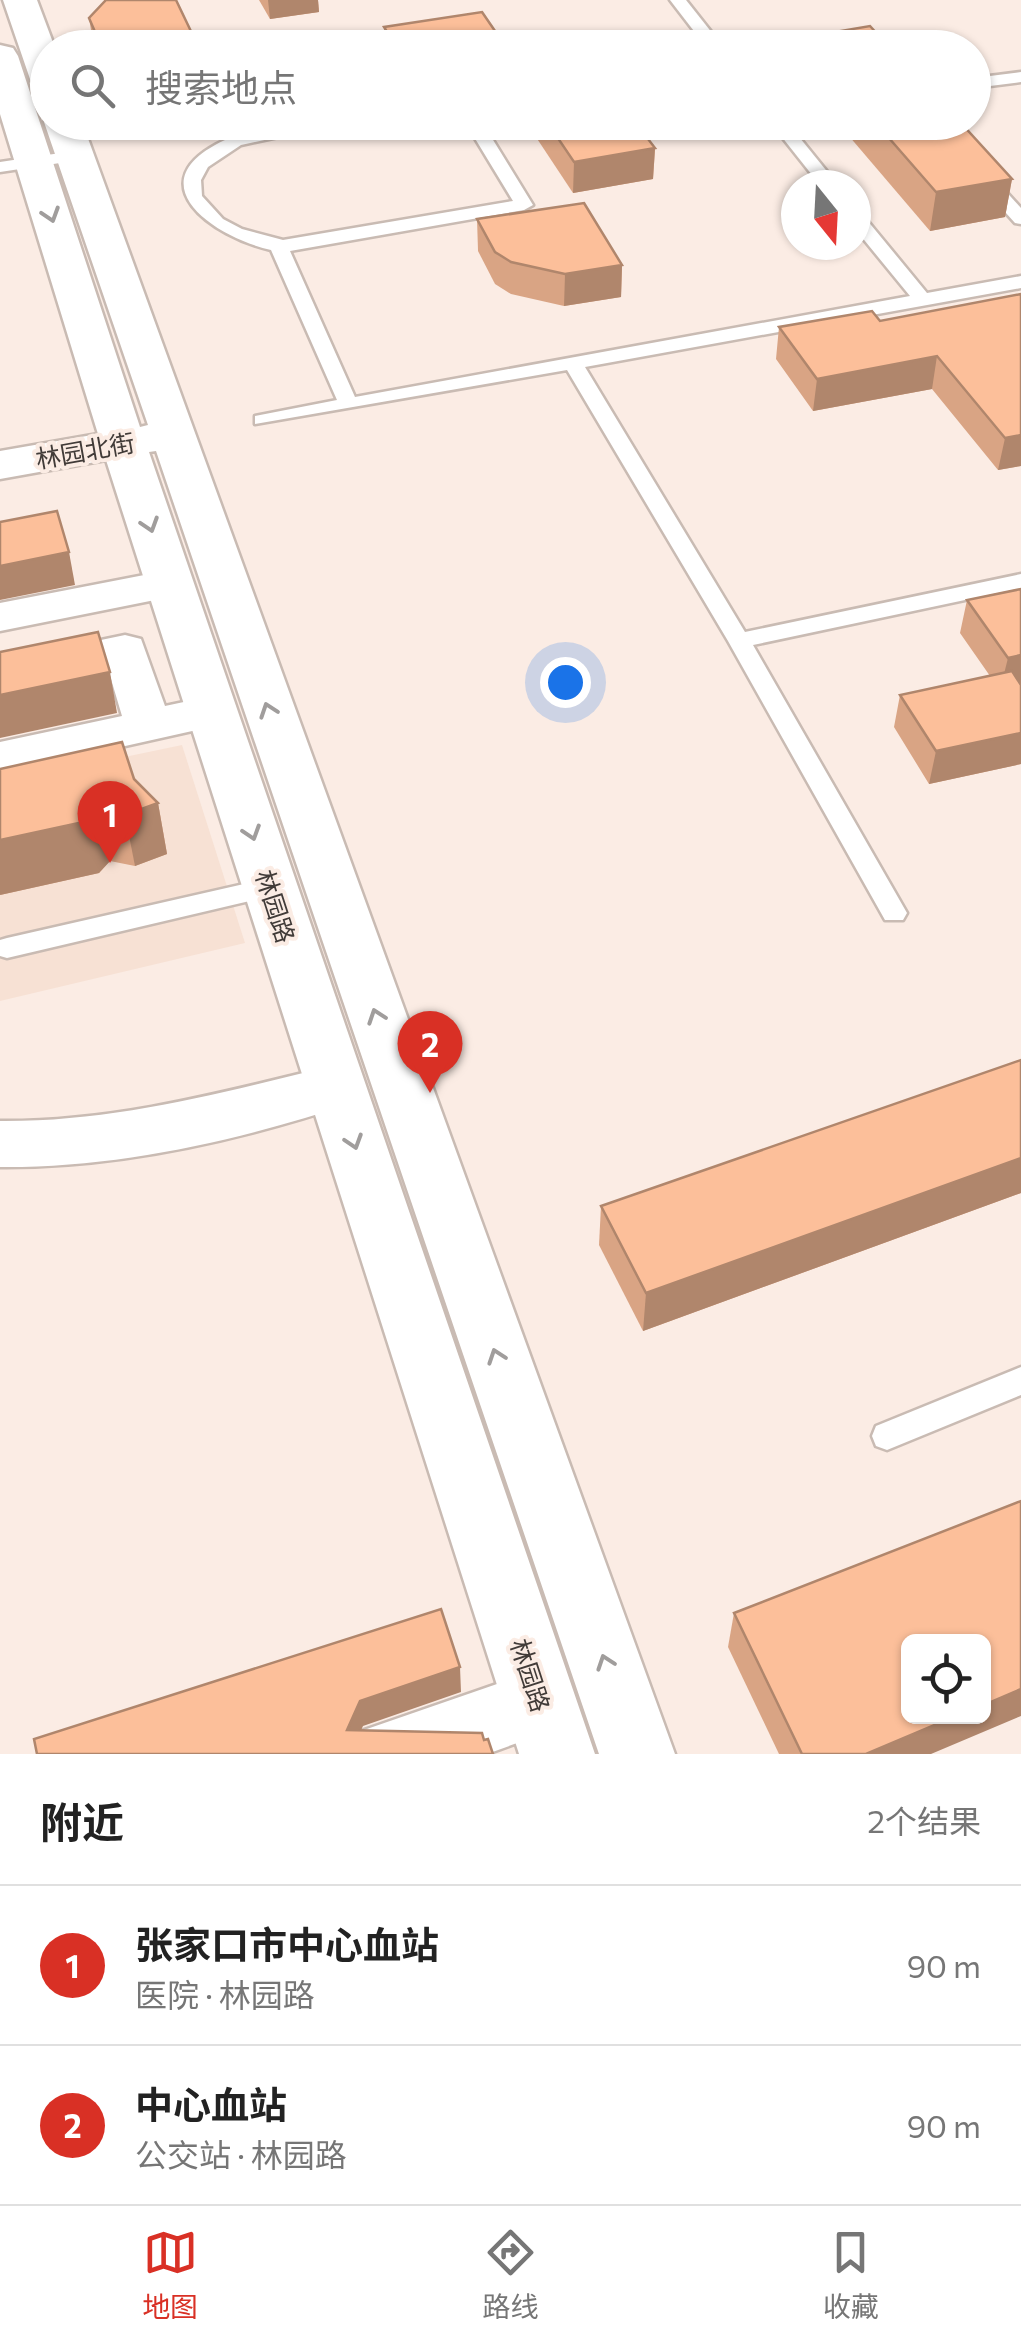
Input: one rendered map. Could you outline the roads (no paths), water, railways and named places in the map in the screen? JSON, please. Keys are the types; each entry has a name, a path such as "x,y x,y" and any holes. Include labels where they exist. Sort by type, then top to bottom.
{"main road":[{"path":"20,0 31,30"},
{"name":"林园路","path":"0,56 30,123"},
{"name":"林园路","path":"43,152 637,1754"},
{"name":"林园路","path":"147,439 170,584 548,1728"},
{"name":"林园北街","path":"0,465 147,439"}],"street":[{"path":"0,617 170,584"},
{"path":"0,676 125,650 148,726"},
{"path":"0,758 212,712"},
{"path":"0,1144 126,1135 336,1087"},
{"path":"388,1754 548,1728"}],"lane":[{"path":"678,0 702,30"},
{"path":"991,81 1021,77"},
{"path":"241,140 204,161 192,195 216,225 239,236 279,246 524,205 484,140"},
{"path":"793,140 817,170"},
{"path":"971,164 1021,219"},
{"path":"871,236 923,300"},
{"path":"279,246 348,404"},
{"path":"262,420 1021,282"},
{"path":"573,364 739,641 894,914"},
{"path":"739,641 1021,581"},
{"path":"7,948 270,887"},
{"path":"887,1436 1021,1381"}],"place":[{"name":"张家口市中心血站","path":"110,863"},
{"name":"中心血站","path":"430,1093"}]}
